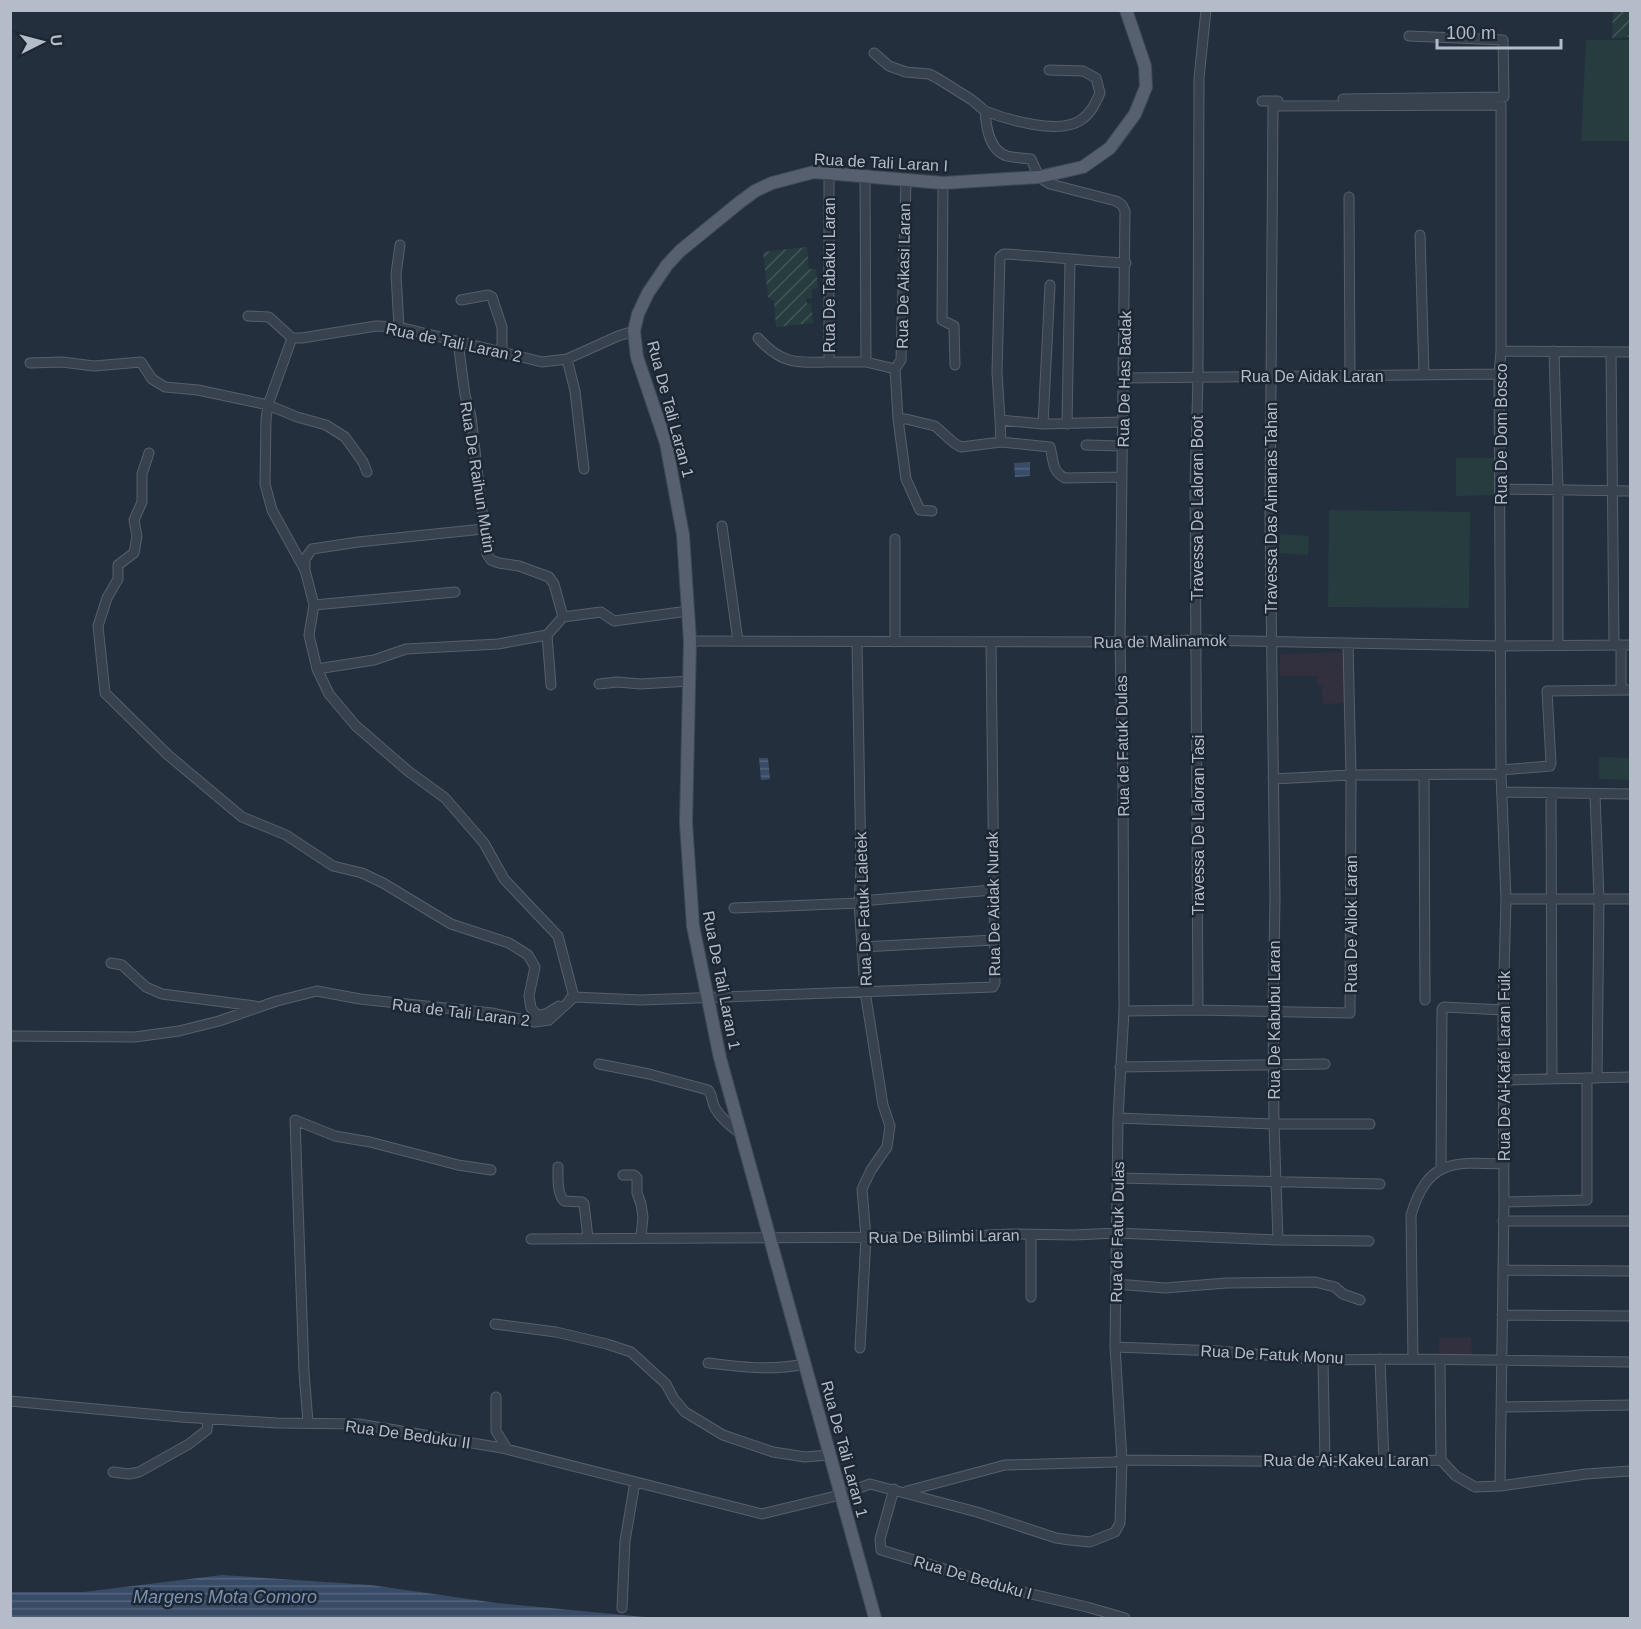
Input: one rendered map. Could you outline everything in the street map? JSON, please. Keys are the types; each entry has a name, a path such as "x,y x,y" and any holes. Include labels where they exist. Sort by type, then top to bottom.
{"main road":[{"name":"Rua de Tali Laran I","path":"634,331 638,314 648,293 667,265 680,251 740,202 755,191 772,183 806,174 829,173 943,183 1039,177 1083,167 1110,148 1141,104 1147,78 1126,10"},
{"name":"Rua De Tali Laran 1","path":"634,331 638,357 670,458 683,535 690,641 686,823 693,926 706,997 720,1058 875,1618"}],"street":[{"name":"Travessa De Laloran Boot","path":"1196,640 1195,486 1198,377 1199,78 1206,10"},
{"path":"1262,101 1504,97 1503,40 1409,36"},
{"path":"874,53 889,66 906,72 929,74 937,78 972,100 984,111 1023,123 1054,126 1080,121 1093,110 1100,93 1096,78 1083,71 1049,70"},
{"name":"Travessa Das Aimanas Tahan","path":"1271,640 1272,106 1501,105 1501,351"},
{"path":"984,111 986,129 994,146 1006,156 1031,159 1039,177"},
{"name":"Rua De Tabaku Laran","path":"829,173 829,362 867,362 895,369"},
{"path":"865,176 867,362"},
{"name":"Rua De Has Badak","path":"1039,177 1050,184 1095,194 1122,204 1125,211 1120,642"},
{"name":"Rua De Aikasi Laran","path":"895,369 901,360 906,181"},
{"path":"943,183 942,320 954,326 954,365"},
{"path":"1349,197 1350,377"},
{"path":"1420,235 1424,375"},
{"path":"399,327 396,274 400,245"},
{"path":"1001,442 998,372 1000,257 1004,254 1051,256 1070,260 1126,263"},
{"path":"1067,424 1070,260"},
{"path":"1043,424 1050,285"},
{"path":"461,300 488,295 492,297 502,327 502,351"},
{"path":"149,453 142,474 142,501 134,520 136,536 134,553 118,565 118,579 107,598 98,626 105,693 168,755 242,818 286,836 333,866 362,873 383,883 451,924 509,943 528,955 535,967 529,996 531,1008 537,1015 546,1014 574,997 558,936 504,879 484,843 445,798 408,771 356,726 329,694 317,669 309,635 314,605 305,570 272,510 265,484 268,405 292,338 269,317 248,316"},
{"name":"Rua de Tali Laran 2","path":"292,338 376,326 399,327 542,362 567,359 634,331"},
{"path":"758,338 769,351 792,363 829,362"},
{"name":"Rua De Raihun Mutin","path":"458,342 465,395 471,416 487,554 491,560 499,563 519,566 549,577 554,584 563,617"},
{"name":"Rua De Dom Bosco","path":"1500,646 1499,374 1501,351 1630,352"},
{"path":"1554,351 1558,490 1558,645"},
{"path":"1273,779 1501,772 1547,768 1550,766 1547,691 1626,690 1614,491 1611,352"},
{"path":"567,359 575,391 584,470"},
{"path":"30,363 62,362 94,366 141,362 152,379 165,387 198,390 268,405 297,417 326,425 345,437 363,462 367,472"},
{"path":"895,369 898,419 906,479 920,510 932,511"},
{"name":"Rua De Aidak Laran","path":"1124,378 1499,374"},
{"path":"898,419 935,426 961,447 1001,442 1050,447 1054,469 1058,475 1065,478 1122,477"},
{"path":"1000,420 1043,424 1123,422"},
{"path":"1086,445 1122,446"},
{"path":"1500,489 1630,491"},
{"path":"722,526 738,641"},
{"path":"305,570 305,559 312,549 483,529"},
{"path":"895,539 895,642"},
{"path":"314,605 455,592"},
{"path":"317,669 374,660 406,649 498,644 547,635 563,617 601,612 614,621 688,611"},
{"path":"547,635 551,685"},
{"name":"Travessa De Laloran Tasi","path":"1196,640 1198,1010"},
{"name":"Rua de Malinamok","path":"690,641 1271,640 1348,644 1622,645"},
{"name":"Rua De Kabubu Laran","path":"1271,640 1275,899 1274,1124 1278,1240"},
{"name":"Rua De Fatuk Laletek","path":"857,642 862,947 865,991 883,1105 890,1126 887,1147 871,1170 862,1189 866,1238 860,1348"},
{"name":"Rua De Aidak Nurak","path":"574,997 641,1000 993,987 995,984 991,642"},
{"name":"Rua de Fatuk Dulas","path":"762,1514 840,1495 870,1484 977,1512 1056,1538 1090,1542 1115,1532 1120,1523 1122,1460 1115,1347 1118,1118 1124,1011 1124,804 1120,642"},
{"name":"Rua De Ailok Laran","path":"1124,1011 1350,1013 1351,775 1348,644"},
{"name":"Rua De Ai-Kafé Laran Fuik","path":"1500,646 1501,772 1506,899 1503,1010 1504,1202 1500,1486"},
{"path":"599,684 689,681"},
{"path":"1424,775 1425,1000"},
{"path":"1502,792 1630,794"},
{"path":"1551,793 1552,1079"},
{"path":"1595,794 1599,899 1597,1078"},
{"path":"734,908 860,902 993,890"},
{"path":"1506,899 1553,897 1630,899"},
{"path":"862,947 994,940"},
{"path":"111,963 122,965 146,987 162,994 261,1007"},
{"name":"Rua de Tali Laran 2","path":"10,1036 146,1035 179,1031 317,991 360,999 492,1013 535,1022 549,1020 574,997"},
{"path":"1441,1169 1442,1009 1444,1007 1503,1010"},
{"path":"599,1064 649,1074 708,1090 714,1106 724,1120 742,1136"},
{"path":"1120,1067 1325,1064"},
{"path":"1504,1080 1630,1077"},
{"path":"1504,1202 1587,1200 1587,1078"},
{"path":"1118,1118 1274,1124 1370,1124"},
{"path":"308,1422 304,1372 295,1120 335,1136 370,1142 458,1165 492,1170"},
{"path":"1413,1359 1411,1215 1423,1188 1433,1174 1449,1165 1471,1162 1504,1164"},
{"path":"558,1167 561,1198 564,1201 584,1204 588,1238"},
{"path":"623,1175 634,1175 637,1178 637,1193 643,1217 641,1238"},
{"path":"1118,1178 1380,1184"},
{"path":"1503,1221 1630,1221"},
{"path":"1117,1233 1278,1240 1369,1241"},
{"name":"Rua De Bilimbi Laran","path":"531,1239 866,1238 1117,1233"},
{"path":"1031,1235 1031,1297"},
{"path":"1503,1270 1630,1270"},
{"path":"1116,1284 1165,1288 1226,1283 1316,1282 1335,1287 1343,1294 1360,1300"},
{"path":"1502,1315 1630,1316"},
{"path":"495,1324 556,1332 631,1352 666,1384 685,1413 723,1435 773,1452 805,1457 829,1455"},
{"name":"Rua De Fatuk Monu","path":"1115,1347 1218,1350 1323,1360 1630,1362"},
{"path":"1380,1359 1384,1462"},
{"path":"1323,1360 1325,1462"},
{"path":"1440,1360 1441,1460"},
{"path":"708,1363 765,1369 805,1364"},
{"path":"496,1396 496,1431 507,1449"},
{"name":"Rua De Beduku II","path":"10,1401 208,1419 359,1424 507,1449 762,1514"},
{"path":"1502,1407 1630,1405"},
{"path":"113,1472 129,1474 139,1472 189,1444 207,1430 208,1419"},
{"name":"Rua de Ai-Kakeu Laran","path":"899,1490 1005,1465 1122,1460 1325,1462 1441,1460 1456,1476 1475,1487 1630,1471"},
{"path":"622,1608 625,1541 635,1482"},
{"name":"Rua De Beduku I","path":"899,1490 880,1539 881,1550 1014,1590 1125,1618"}],"shaded area":[{"path":"1347,652 1347,703 1323,704 1322,686 1318,686 1317,676 1280,676 1280,654"},
{"path":"1471,1337 1472,1355 1439,1356 1439,1338"}],"green space":[{"path":"1613,11 1630,11 1630,37 1612,38"},
{"path":"1586,40 1630,40 1630,141 1581,141"},
{"path":"807,247 809,269 816,269 818,288 812,289 812,298 806,299 807,304 811,303 813,323 776,327 774,301 768,297 763,252"},
{"path":"1456,458 1495,458 1495,495 1456,496"},
{"path":"1329,510 1470,512 1469,608 1328,607"},
{"path":"1280,534 1309,536 1308,555 1278,553"},
{"path":"1599,757 1630,758 1630,780 1599,779"}],"water":[{"path":"1030,462 1030,476 1015,477 1014,463"},
{"path":"759,758 768,758 770,779 761,780"},
{"name":"Margens Mota Comoro","path":"222,1575 371,1585 497,1603 655,1618 11,1618 11,1592 84,1592"}]}
